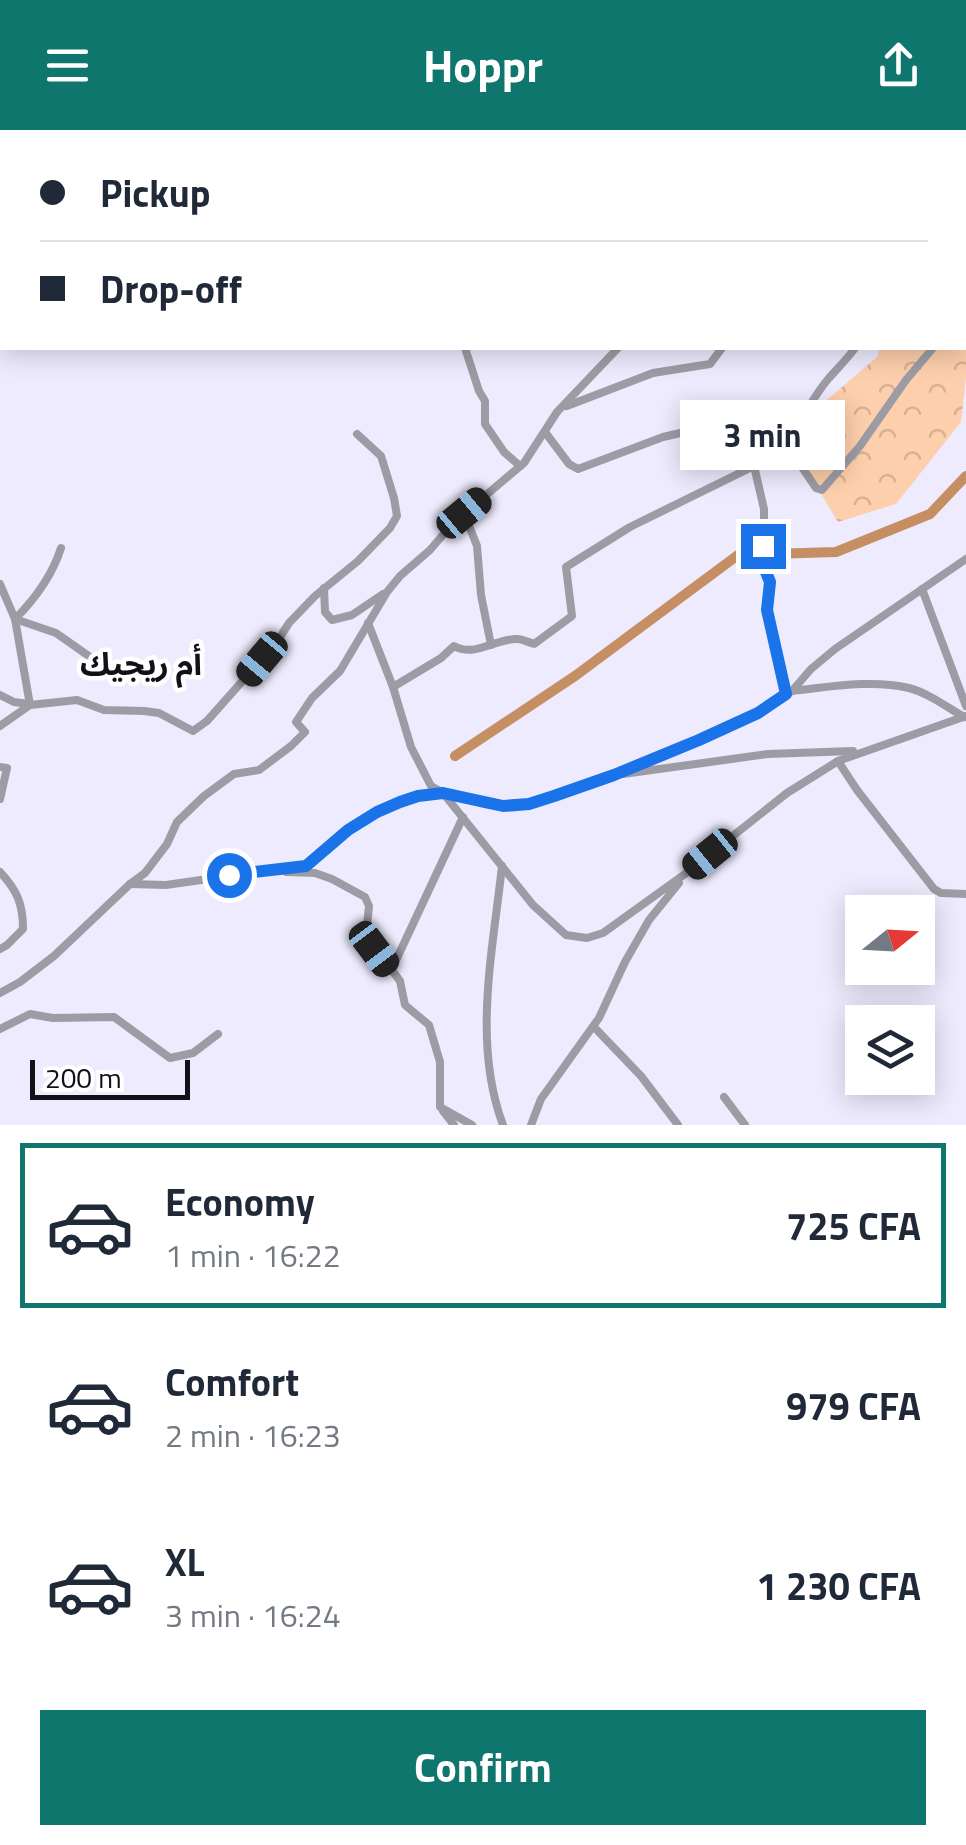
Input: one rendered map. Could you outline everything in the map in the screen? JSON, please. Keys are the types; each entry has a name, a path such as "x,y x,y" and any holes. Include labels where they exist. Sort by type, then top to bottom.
{"street":[{"path":"466,350 487,410 486,424 504,452 520,466"},
{"path":"290,623 312,611 332,620 345,618 387,592 464,513 520,466 558,412 616,350"},
{"path":"558,412 573,402 653,373 710,364 720,350"},
{"path":"853,350 830,376 799,425 790,448 820,490 860,446 931,350"},
{"path":"545,432 569,464 578,469 657,439 702,428 718,432 754,466 764,509 764,567 770,582 767,610 789,692"},
{"path":"0,695 30,704 76,700 104,710 144,710 192,731 208,722 290,623 390,528 396,516 394,498 380,456 357,434"},
{"path":"393,687 454,646 473,651 519,639 534,644 572,616 566,567 630,527 754,466"},
{"path":"464,513 477,546 491,645"},
{"path":"15,619 35,599 61,548"},
{"path":"368,623 412,747 431,786 443,793 503,806 529,804 614,775 758,713 789,692 835,649 966,559"},
{"path":"0,584 15,619 30,704"},
{"path":"324,588 326,615"},
{"path":"922,590 966,706"},
{"path":"0,993 54,956 145,873 167,844 177,822 204,796 234,774 258,770 305,732 296,722 312,698 340,671 387,592"},
{"path":"15,619 56,633 103,666"},
{"path":"789,692 889,685 922,692 965,717"},
{"path":"0,726 30,704"},
{"path":"443,793 533,906 566,935 587,938 603,933 786,793 838,761 965,717"},
{"path":"614,775 768,754 862,751"},
{"path":"838,761 934,889 966,894"},
{"path":"0,767 7,768 0,798"},
{"path":"130,884 166,884 306,866 348,830 377,812 400,802 443,793"},
{"path":"391,971 463,817"},
{"path":"502,866 487,1006 492,1087 504,1125"},
{"path":"0,872 22,902 23,917 23,929 0,948"},
{"path":"267,872 315,873 365,897 369,906 366,935 400,981 404,1005 429,1025 440,1062 440,1107 454,1125"},
{"path":"531,1125 541,1099 594,1027 649,920 685,874"},
{"path":"0,1029 30,1014 53,1018 114,1017 170,1058 192,1053 218,1034"},
{"path":"594,1027 641,1076 678,1125"},
{"path":"724,1097 745,1125"},
{"path":"440,1107 472,1125"}],"green space":[{"path":"879,350 966,350 961,422 896,504 838,522 786,435 877,357"}],"waterway":[{"path":"455,756 575,676 738,555 836,552 930,514 966,476"}],"district":[{"name":"أم ريجيك","path":"141,663"}],"route":[{"path":"229,875 306,866 348,830 377,812 418,796 443,793 486,804 529,804 614,775 758,713 786,694 767,610 770,579 764,567 763,546"}]}
